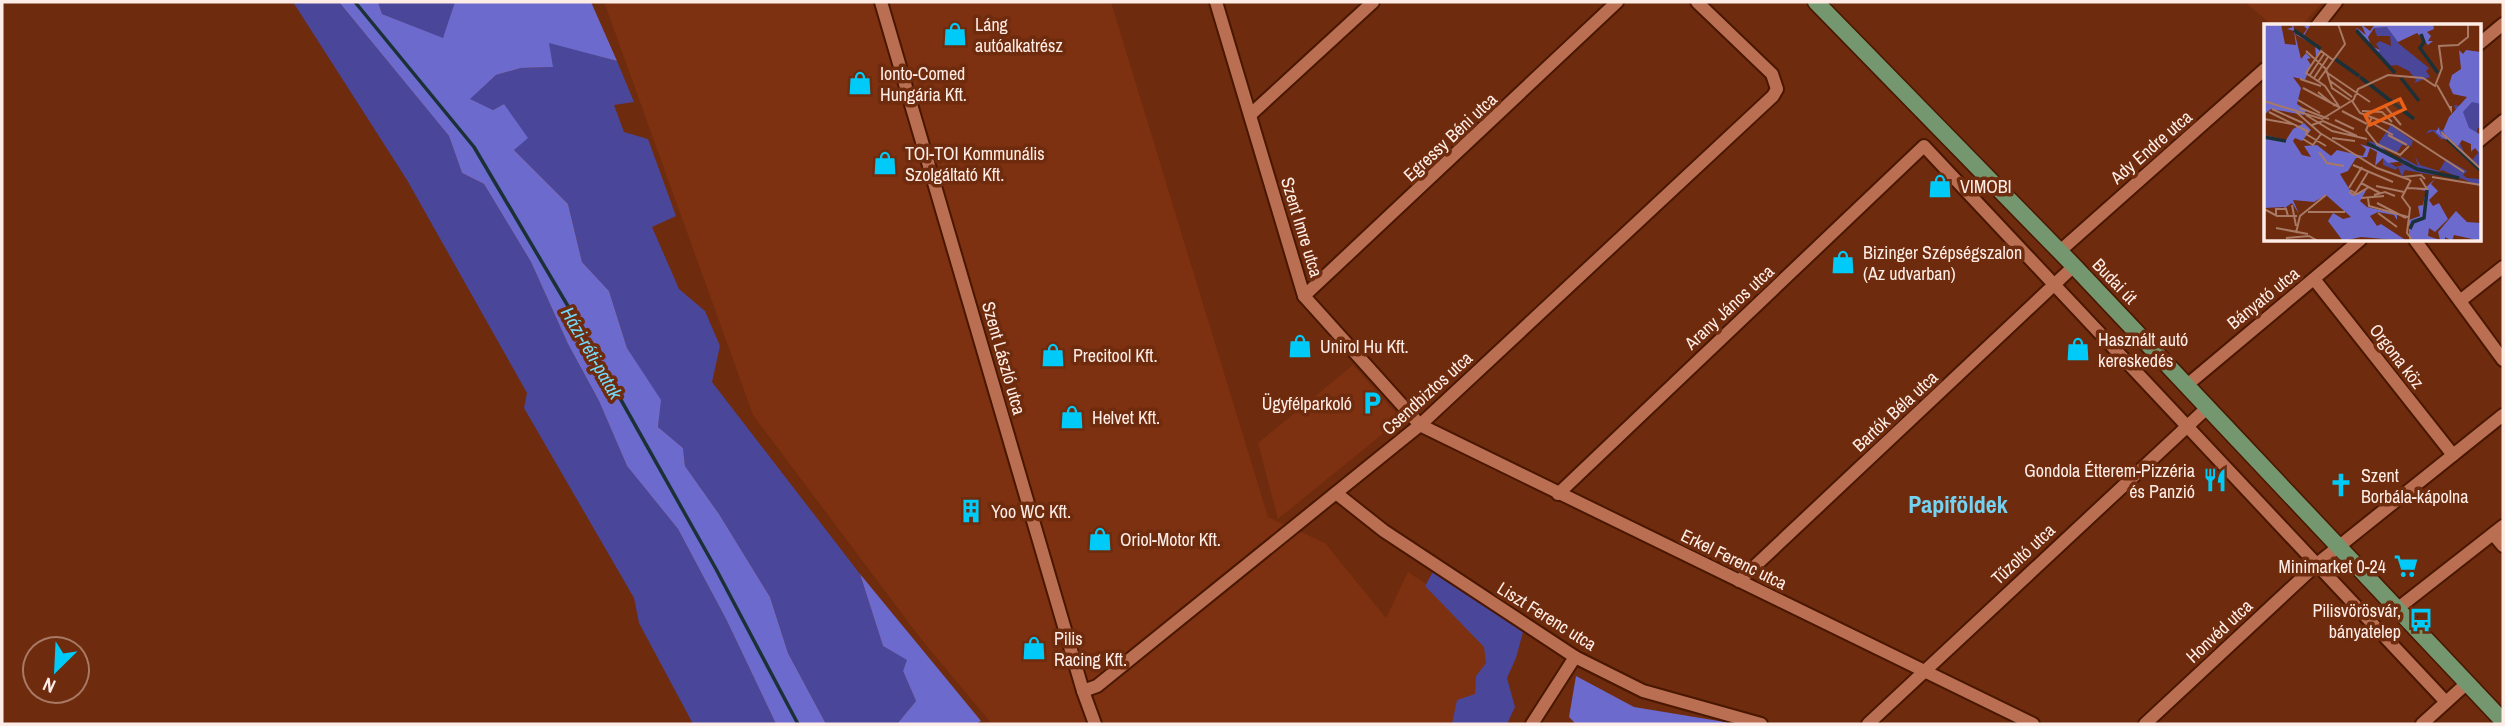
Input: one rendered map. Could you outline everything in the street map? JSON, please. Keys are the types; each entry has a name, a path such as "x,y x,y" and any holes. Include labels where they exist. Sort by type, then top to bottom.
{"main road":[{"name":"Budai út","path":"1816,2 2060,251 2503,722"}],"street":[{"name":"Szent László utca","path":"881,2 1083,691 1095,724"},
{"name":"Szent Imre utca","path":"1216,2 1304,296 1420,425"},
{"path":"1250,115 1373,2"},
{"name":"Egressy Béni utca","path":"1304,296 1617,2"},
{"name":"Csendbiztos utca","path":"1083,691 1097,686 1420,425 1773,96 1777,89 1776,81 1765,66 1698,2"},
{"path":"2319,24 2336,2"},
{"path":"2480,43 2503,24"},
{"name":"Ady Endre utca","path":"2060,251 2264,70"},
{"path":"2480,140 2503,121"},
{"name":"Arany János utca","path":"1558,494 1924,146 2056,284"},
{"name":"Bányató utca","path":"2187,385 2358,242"},
{"path":"2416,242 2503,360"},
{"name":"Bartók Béla utca","path":"1739,581 2074,266"},
{"path":"2460,301 2503,267"},
{"name":"Orgona köz","path":"2314,279 2452,455"},
{"path":"2056,284 2446,702"},
{"name":"Tűzoltó utca","path":"1868,724 2208,407"},
{"name":"Honvéd utca","path":"2145,724 2317,564 2503,415"},
{"name":"Erkel Ferenc utca","path":"1420,425 2033,724"},
{"name":"Liszt Ferenc utca","path":"1336,493 1384,531 1575,657 1643,691 1761,724"},
{"path":"2397,609 2498,530 2503,547"},
{"path":"1532,724 1575,657"},
{"path":"2422,724 2466,684"}],"shaded area":[{"path":"293,2 339,2 449,136 462,173 484,184 531,262 568,344 599,401 627,466 678,529 727,621 776,724 693,724 639,623 634,598 524,408 527,393 407,180"},
{"path":"339,2 378,2 382,14 443,38 455,2 591,2 617,61 549,43 553,67 521,68 496,75 470,99 493,110 504,104 528,138 514,150 568,204 582,262 609,291 627,348 661,400 658,427 683,448 685,466 719,514 770,597 788,653 826,724 776,724 727,621 678,529 627,466 599,401 568,344 531,262 484,184 462,173 449,136"},
{"path":"378,2 455,2 444,39 382,14"},
{"path":"604,2 1111,2 1268,517 1325,543 1386,618 1408,572 1515,642 1474,724 992,724 921,639 753,415"},
{"path":"2245,2 2323,2 2303,24 2271,24"},
{"path":"548,42 617,61 634,102 614,105 624,132 648,139 676,216 652,227 679,289 705,311 720,346 712,382 860,574 883,646 908,660 903,671 916,701 897,724 826,724 788,653 770,597 719,514 685,466 683,448 658,427 660,400 627,348 609,291 582,262 568,204 514,150 504,104 493,110 469,99 496,75 521,68 552,67"},
{"path":"1353,365 1401,419 1278,519 1258,443"},
{"path":"1434,570 1523,632 1507,678 1515,707 1507,724 1452,724 1457,700 1475,694 1476,676 1486,663 1484,647 1425,586"},
{"path":"860,574 981,721 976,724 897,724 916,701 903,671 907,660 883,646"},
{"path":"1576,676 1634,707 1737,724 1576,724 1569,717"}],"waterway":[{"name":"Házi-réti-patak","path":"355,2 474,147 575,318 716,569 798,724"}],"place":[{"name":"Láng autóalkatrész","path":"955,34"},
{"name":"Ionto-Comed Hungária Kft.","path":"860,83"},
{"name":"TOI-TOI Kommunális Szolgáltató Kft.","path":"885,163"},
{"name":"VIMOBI","path":"1940,186"},
{"name":"Bizinger Szépségszalon (Az udvarban)","path":"1843,262"},
{"name":"Unirol Hu Kft.","path":"1300,346"},
{"name":"Használt autó kereskedés","path":"2078,349"},
{"name":"Precitool Kft.","path":"1053,355"},
{"name":"Ügyfélparkoló","path":"1372,403"},
{"name":"Helvet Kft.","path":"1072,417"},
{"name":"Gondola Étterem-Pizzéria és Panzió","path":"2215,480"},
{"name":"Szent Borbála-kápolna","path":"2341,485"},
{"name":"Yoo WC Kft.","path":"971,511"},
{"name":"Oriol-Motor Kft.","path":"1100,539"},
{"name":"Minimarket 0-24","path":"2406,566"},
{"name":"Pilisvörösvár, bányatelep","path":"2421,620"},
{"name":"Pilis Racing Kft.","path":"1034,648"}],"district":[{"name":"Papiföldek","path":"1958,504"}]}
